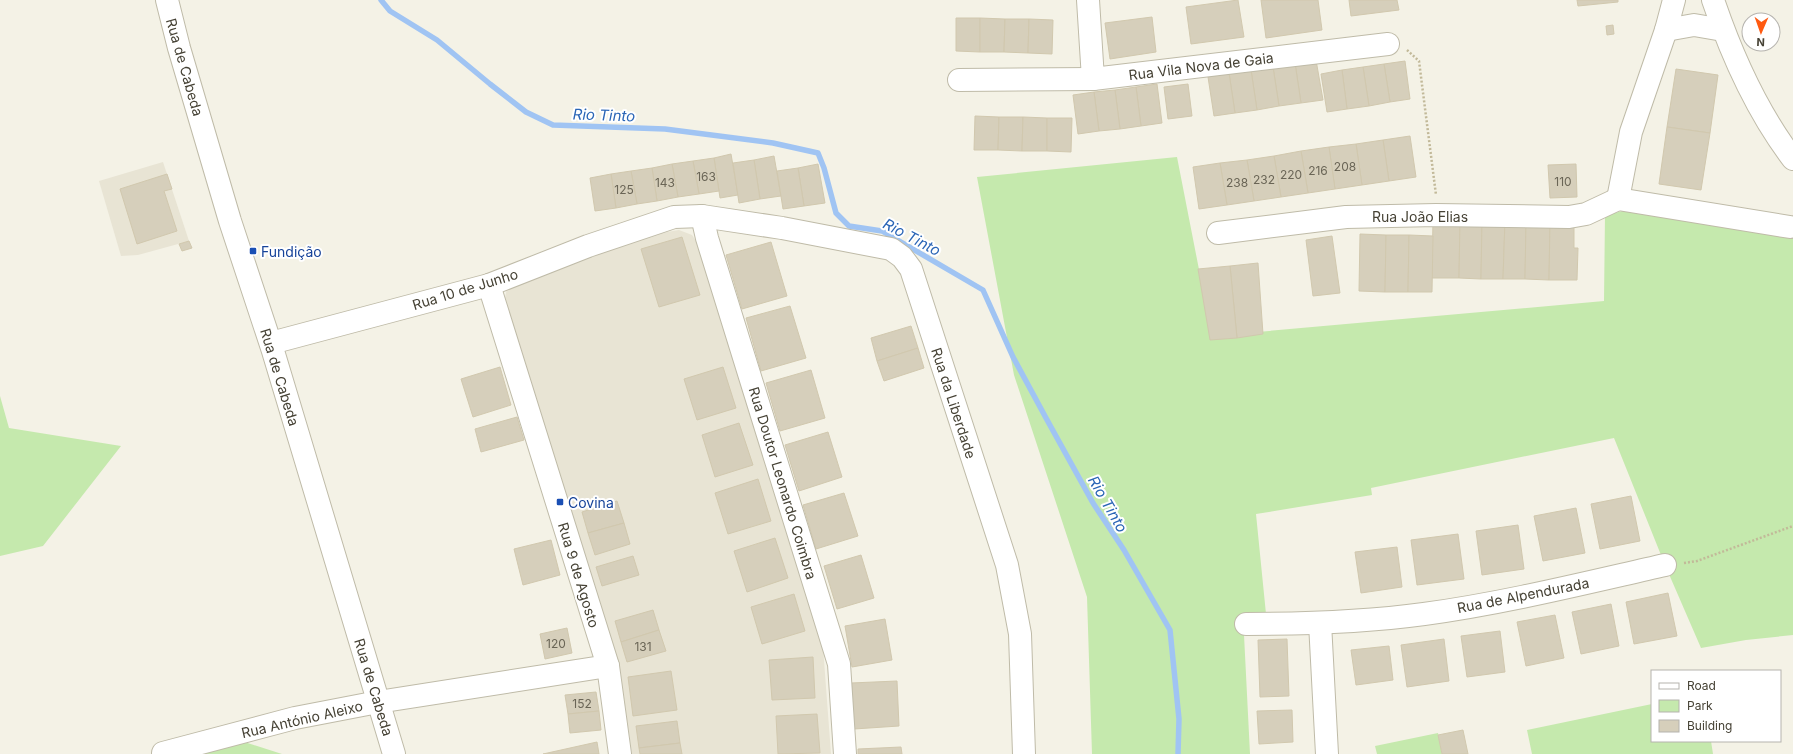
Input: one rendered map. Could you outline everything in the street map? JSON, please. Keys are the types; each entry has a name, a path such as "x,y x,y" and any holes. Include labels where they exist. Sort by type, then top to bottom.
{"street":[{"name":"Rua de Cabeda","path":"167,0 179,48 230,222 271,343 394,754"},
{"path":"1088,0 1093,79"},
{"path":"1674,0 1666,30 1631,132 1618,198 1792,226"},
{"path":"1713,0 1723,30 1749,88 1793,159"},
{"path":"1666,30 1694,25 1723,30"},
{"name":"Rua Vila Nova de Gaia","path":"959,80 1093,79 1388,44"},
{"name":"Rua João Elias","path":"1218,233 1346,217 1436,215 1569,217 1586,214 1618,198"},
{"name":"Rua 10 de Junho","path":"271,343 488,285 588,246 674,217 702,216"},
{"name":"Rua Doutor Leonardo Coimbra","path":"702,216 707,238 840,664 845,754"},
{"name":"Rua da Liberdade","path":"702,216 782,228 891,249 902,257 911,269 1007,565 1020,634 1024,754"},
{"name":"Rua 9 de Agosto","path":"488,285 608,666 620,754"},
{"name":"Rua de Alpendurada","path":"1246,624 1320,623 1424,614 1484,604 1665,565"},
{"path":"1320,623 1327,754"},
{"name":"Rua António Aleixo","path":"163,753 295,718 378,702 608,666"}],"path":[{"path":"1388,44 1405,49 1419,61 1437,190 1436,215"},
{"path":"1665,565 1697,561 1793,526"}],"shaded area":[{"path":"163,162 189,241 138,255 121,256 99,181"},
{"path":"679,230 692,235 700,247 823,647 831,754 632,754 620,671 505,298 507,288 649,235"}],"green space":[{"path":"1177,157 1212,336 1604,301 1605,215 1623,211 1793,237 1793,635 1746,640 1701,648 1665,565 1614,438 1371,488 1372,495 1256,514 1266,614 1243,615 1250,754 1092,754 1087,597 1014,375 977,177"},
{"path":"0,396 9,428 121,446 43,546 0,556"},
{"path":"1651,704 1651,742 1711,742 1713,754 1532,754 1527,730"},
{"path":"1438,733 1442,754 1377,754 1375,746"},
{"path":"226,736 282,754 162,754"}],"building":[{"path":"1238,0 1244,37 1191,44 1186,7"},
{"path":"1261,0 1318,0 1322,30 1266,38"},
{"path":"1349,0 1397,0 1399,10 1351,16"},
{"path":"1577,0 1618,0 1618,2 1578,6"},
{"path":"1152,17 1156,52 1110,59 1105,23"},
{"path":"956,18 980,18 980,52 956,51"},
{"path":"980,18 1005,19 1004,52 980,52"},
{"path":"1005,19 1029,19 1028,53 1004,52"},
{"path":"1029,19 1053,20 1052,54 1028,53"},
{"path":"1613,25 1614,34 1607,35 1606,26"},
{"path":"1316,60 1323,100 1301,103 1295,63"},
{"path":"1405,61 1410,99 1390,102 1384,64"},
{"path":"1295,63 1301,103 1279,106 1273,67"},
{"path":"1384,64 1390,102 1369,106 1363,67"},
{"path":"1273,67 1279,106 1257,110 1251,70"},
{"path":"1363,67 1369,106 1347,109 1342,70"},
{"path":"1676,69 1718,75 1710,133 1667,127"},
{"path":"1251,70 1257,110 1235,113 1229,73"},
{"path":"1342,70 1347,109 1327,112 1321,74"},
{"path":"1229,73 1235,113 1214,116 1208,77"},
{"path":"1157,84 1162,123 1141,126 1136,87"},
{"path":"1188,84 1192,116 1168,119 1164,87"},
{"path":"1136,87 1141,126 1120,129 1115,90"},
{"path":"1115,90 1120,129 1099,131 1094,92"},
{"path":"1094,92 1099,131 1078,134 1073,95"},
{"path":"975,116 999,117 998,150 974,150"},
{"path":"999,117 1023,117 1022,151 998,150"},
{"path":"1023,117 1047,118 1047,151 1022,151"},
{"path":"1047,118 1072,118 1071,152 1047,151"},
{"path":"1667,127 1710,133 1701,190 1659,184"},
{"path":"1410,136 1416,177 1389,181 1383,140"},
{"path":"1383,140 1389,181 1362,185 1356,144"},
{"path":"1356,144 1362,185 1335,189 1329,147"},
{"path":"1329,147 1335,189 1308,193 1301,151"},
{"path":"1301,151 1308,193 1281,197 1274,156"},
{"path":"731,154 738,195 720,198 714,158"},
{"path":"774,156 781,196 760,199 754,160"},
{"path":"1274,156 1281,197 1254,201 1247,160"},
{"path":"714,158 719,191 699,194 693,161"},
{"path":"754,160 760,199 739,203 733,163"},
{"path":"1247,160 1254,201 1227,205 1220,163"},
{"path":"693,161 699,194 678,197 672,164"},
{"path":"1220,163 1227,205 1199,209 1193,167"},
{"path":"672,164 678,197 657,201 652,168"},
{"path":"818,164 825,203 804,206 798,168"},
{"path":"1576,164 1577,197 1550,198 1548,165"},
{"path":"652,168 657,201 637,204 631,171"},
{"path":"798,168 804,206 783,209 777,171"},
{"path":"631,171 637,204 616,208 611,174"},
{"path":"167,174 172,189 164,191 177,231 137,244 120,189"},
{"path":"611,174 616,208 595,211 590,178"},
{"path":"1433,219 1460,219 1459,278 1432,278"},
{"path":"1460,219 1482,220 1481,279 1459,278"},
{"path":"1482,220 1505,220 1503,279 1481,279"},
{"path":"1505,220 1526,221 1525,279 1503,279"},
{"path":"1526,221 1550,221 1549,280 1525,279"},
{"path":"1550,221 1574,221 1574,248 1578,248 1577,280 1549,280"},
{"path":"1360,234 1386,235 1385,292 1359,291"},
{"path":"1386,235 1409,235 1408,292 1385,292"},
{"path":"1409,235 1433,236 1432,292 1408,292"},
{"path":"1332,236 1340,293 1313,296 1306,240"},
{"path":"682,237 700,295 659,307 641,249"},
{"path":"189,241 192,248 182,251 179,244"},
{"path":"771,242 787,296 742,309 726,255"},
{"path":"1258,263 1263,334 1237,338 1230,266"},
{"path":"1230,266 1237,338 1210,340 1198,269"},
{"path":"790,306 806,358 761,371 746,318"},
{"path":"911,326 918,348 877,361 871,338"},
{"path":"918,348 924,368 884,381 877,361"},
{"path":"500,367 511,405 473,417 461,379"},
{"path":"723,367 736,408 697,420 684,379"},
{"path":"811,370 825,418 780,431 766,383"},
{"path":"517,417 524,440 481,452 475,429"},
{"path":"739,423 753,465 715,477 702,435"},
{"path":"828,432 842,477 799,491 785,445"},
{"path":"758,479 771,521 728,534 715,493"},
{"path":"844,493 858,536 816,549 803,505"},
{"path":"1631,496 1640,541 1600,549 1591,504"},
{"path":"617,501 624,523 588,533 582,512"},
{"path":"1576,508 1585,553 1543,561 1534,516"},
{"path":"624,523 630,544 595,555 588,533"},
{"path":"1518,525 1524,569 1482,575 1476,531"},
{"path":"1458,534 1464,579 1417,585 1411,540"},
{"path":"775,538 788,578 747,592 734,551"},
{"path":"551,540 560,575 523,585 514,549"},
{"path":"1397,547 1402,587 1361,593 1355,552"},
{"path":"861,555 874,598 837,609 824,566"},
{"path":"633,556 639,575 602,586 596,567"},
{"path":"1668,593 1677,636 1634,644 1626,602"},
{"path":"794,594 805,631 762,644 751,607"},
{"path":"1611,604 1619,646 1581,654 1572,612"},
{"path":"653,610 659,630 621,642 615,621"},
{"path":"1555,615 1564,658 1526,666 1517,622"},
{"path":"885,619 892,660 852,667 845,626"},
{"path":"567,628 572,653 545,659 540,634"},
{"path":"659,630 666,651 627,662 621,642"},
{"path":"1500,631 1505,672 1467,677 1461,636"},
{"path":"1287,639 1289,696 1260,697 1258,640"},
{"path":"1444,639 1449,681 1407,687 1401,645"},
{"path":"1389,646 1393,680 1356,685 1351,650"},
{"path":"813,657 815,698 772,700 769,660"},
{"path":"671,671 677,710 633,716 628,677"},
{"path":"897,681 899,726 854,729 851,683"},
{"path":"596,692 599,711 568,714 565,695"},
{"path":"1292,710 1293,742 1259,744 1257,711"},
{"path":"599,711 601,730 570,733 568,714"},
{"path":"817,714 820,753 778,754 776,716"},
{"path":"677,721 680,743 639,748 636,726"},
{"path":"1463,730 1468,754 1442,754 1438,735"},
{"path":"597,742 599,754 543,754"},
{"path":"680,743 682,754 640,754 639,748"},
{"path":"901,747 902,754 858,754 858,749"}],"waterway":[{"name":"Rio Tinto","path":"381,0 390,11 437,40 526,112 553,125 665,129 773,143 818,153 824,168 836,213 849,226 882,231 983,290 1013,357 1046,418 1093,503 1124,550 1170,630 1179,719 1178,754"}],"place":[{"name":"Fundição","path":"253,251"},
{"name":"Covina","path":"560,502"}]}
